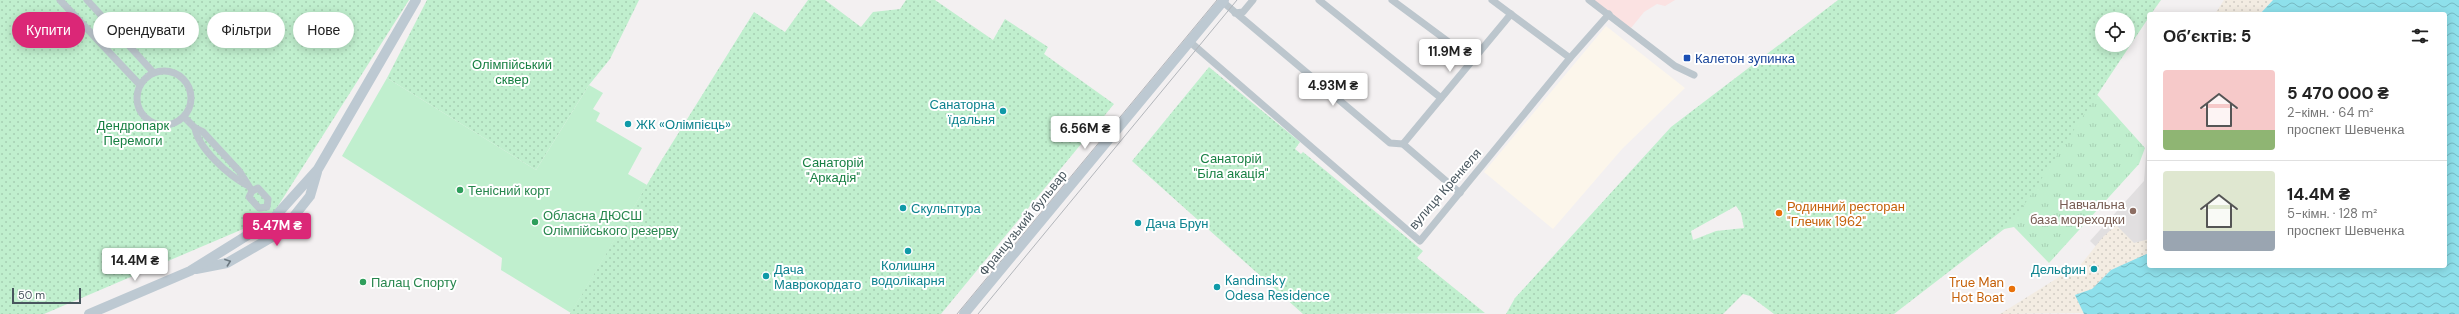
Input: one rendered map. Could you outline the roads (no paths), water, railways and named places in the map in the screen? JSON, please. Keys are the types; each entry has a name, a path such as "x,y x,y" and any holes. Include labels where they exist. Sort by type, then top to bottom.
{"main road":[{"path":"89,314 190,270 254,233 272,220 318,169 416,0"},
{"name":"Французький бульвар","path":"964,314 1223,1"},
{"path":"190,270 227,263 274,236 299,212 310,196 318,169"}],"street":[{"path":"60,0 140,85"},
{"path":"87,0 154,73"},
{"path":"1235,13 1243,12 1253,0"},
{"path":"1319,0 1441,98"},
{"path":"1392,0 1473,60"},
{"path":"1492,0 1570,58"},
{"path":"1589,0 1676,66 1694,75"},
{"path":"1223,1 1235,13 1390,143 1403,144 1460,193"},
{"path":"1403,144 1510,14"},
{"name":"вулиця Кренкеля","path":"1189,41 1420,241 1570,58 1609,14"},
{"path":"166,71 175,73 188,86 191,102 184,117 179,121 165,125 151,122 141,113 138,107 137,92 140,85 154,73 166,71"},
{"path":"184,117 195,128 204,132 240,172 250,188 249,197 259,208 269,209 268,199 258,188 250,188"}],"water":[{"path":"2273,0 2459,0 2459,314 2084,314 2075,295 2092,289 2111,270 2147,254 2147,268 2447,268 2447,12 2262,12"}],"tram line":[{"path":"957,314 1217,0"},
{"path":"978,314 1237,0"}],"place":[{"name":"Калетон зупинка","path":"1687,58"},
{"name":"Санаторна їдальня","path":"1003,111"},
{"name":"ЖК «Олімпієць»","path":"628,124"},
{"name":"Тенісний корт","path":"460,190"},
{"name":"Скульптура","path":"903,208"},
{"name":"Навчальна база мореходки","path":"2133,211"},
{"name":"Родинний ресторан \"Глечик 1962\"","path":"1779,213"},
{"name":"Обласна ДЮСШ Олімпійського резерву","path":"535,222"},
{"name":"Дача Брун","path":"1138,223"},
{"name":"Колишня водолікарня","path":"908,251"},
{"name":"Дельфин","path":"2094,269"},
{"name":"Дача Маврокордато","path":"766,276"},
{"name":"Палац Спорту","path":"363,282"},
{"name":"Kandinsky Odesa Residence","path":"1217,287"},
{"name":"True Man Hot Boat","path":"2012,289"}],"park label":[{"name":"Олімпійський сквер","path":"512,72"},
{"name":"Дендропарк Перемоги","path":"133,132"},
{"name":"Санаторій \"Біла акація\"","path":"1231,166"},
{"name":"Санаторій \"Аркадія\"","path":"833,170"}]}
